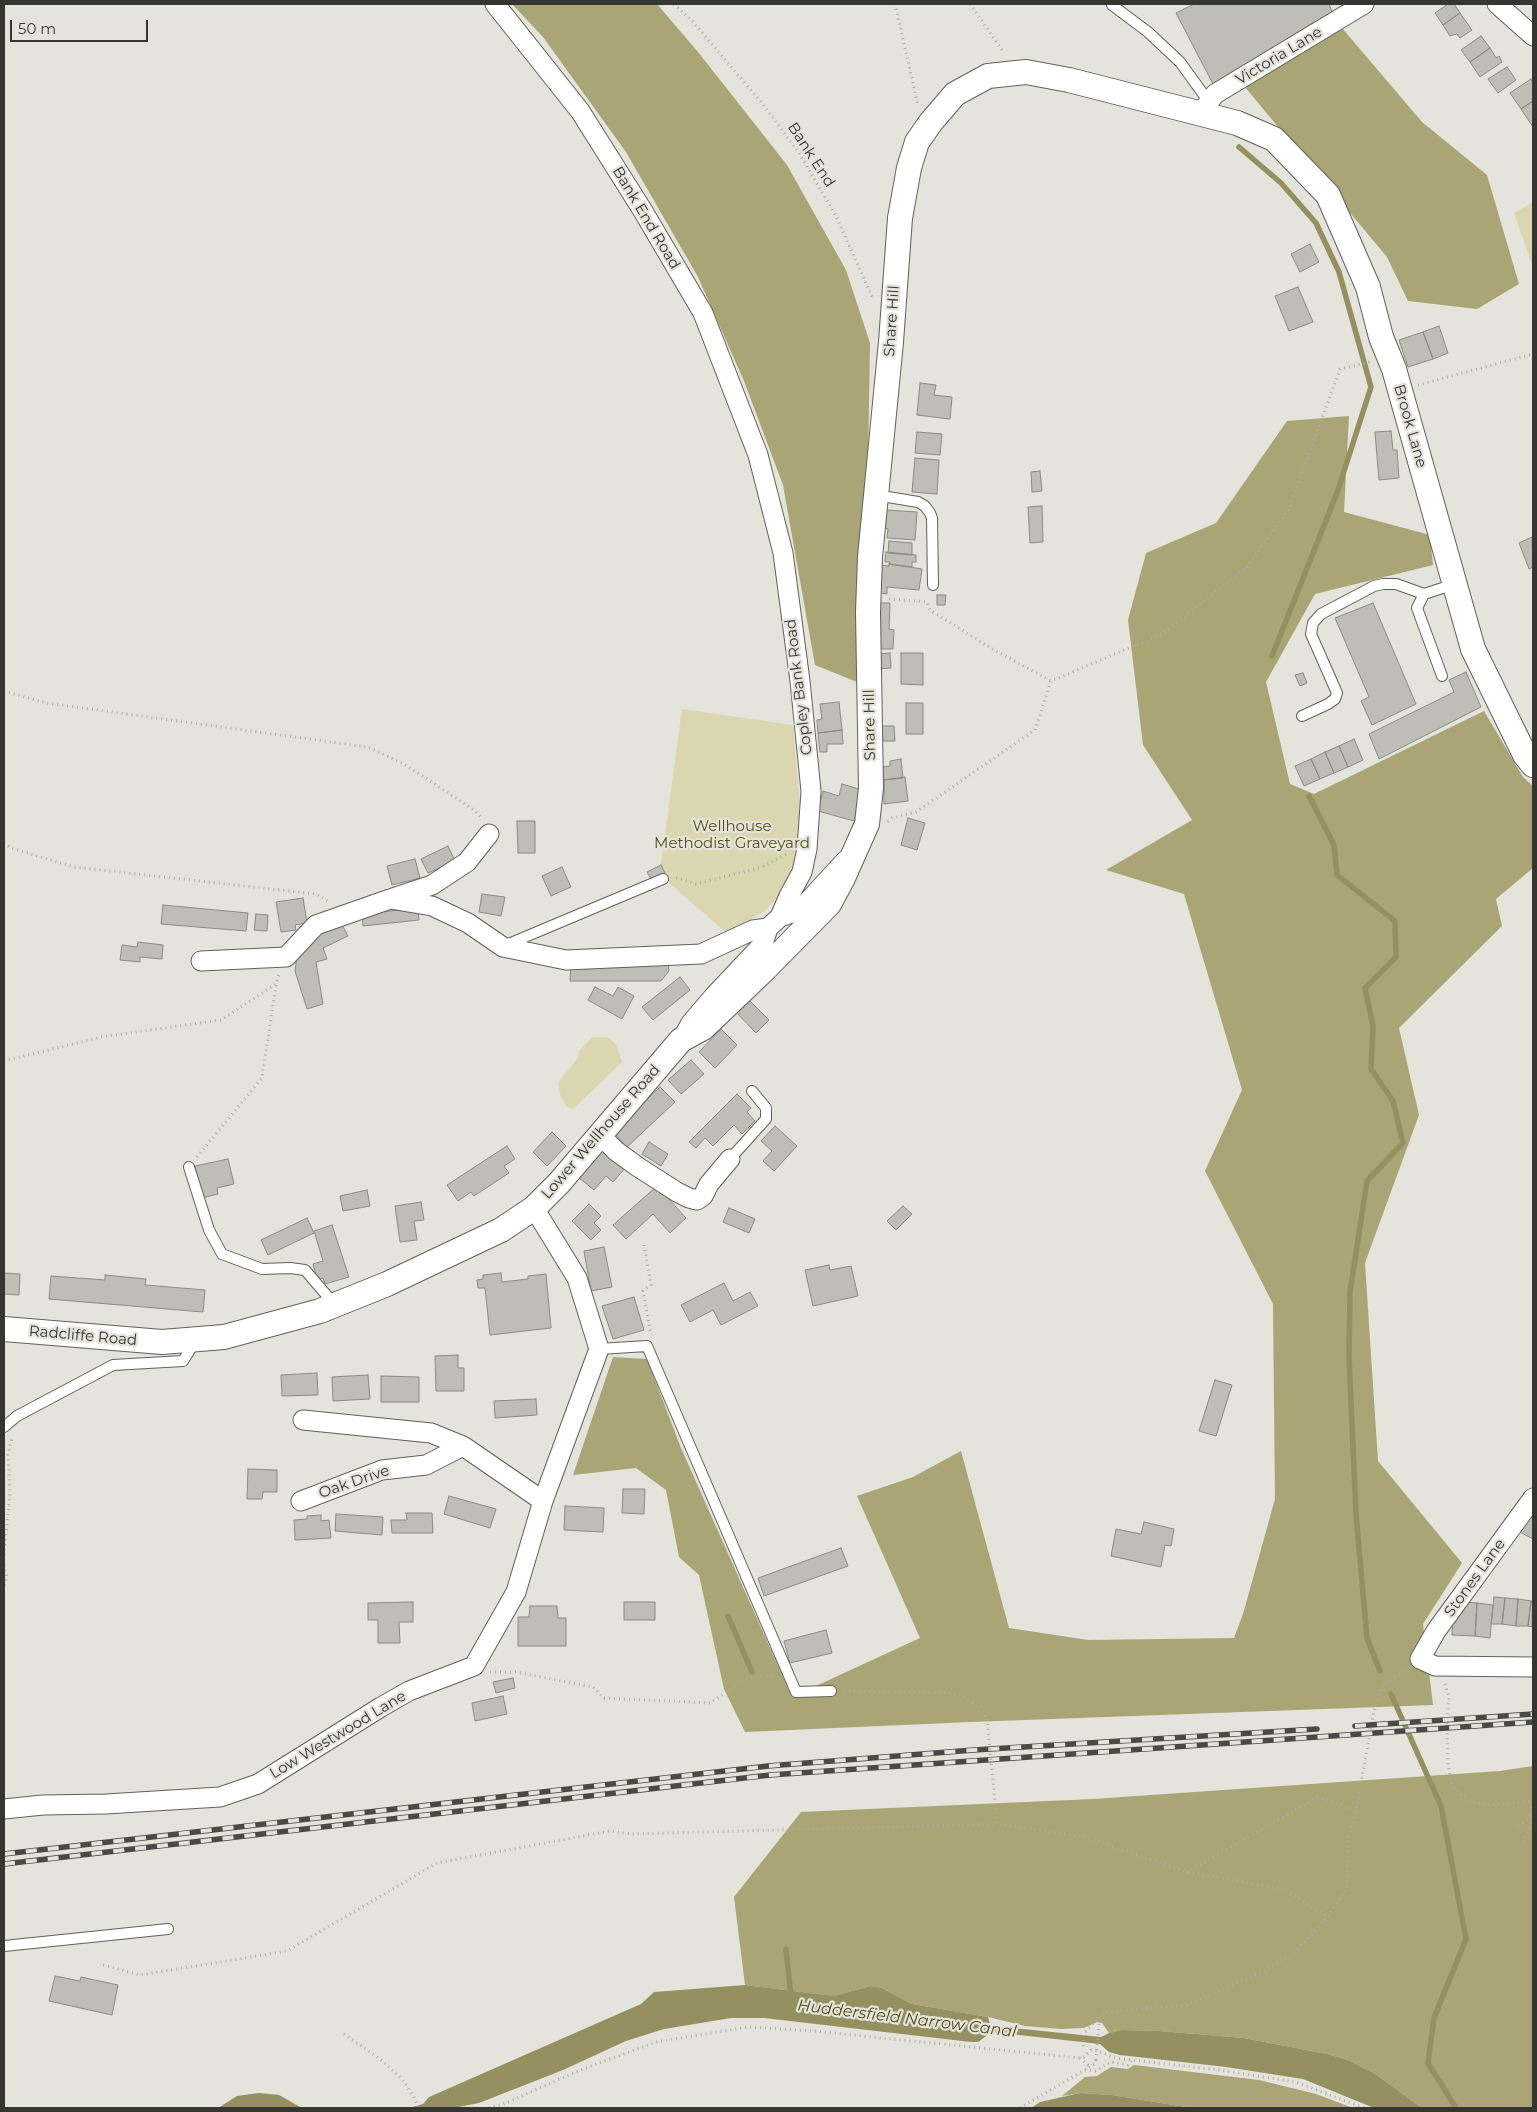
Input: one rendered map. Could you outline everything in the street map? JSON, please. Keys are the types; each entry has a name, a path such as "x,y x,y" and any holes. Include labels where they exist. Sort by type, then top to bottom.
{"street":[{"name":"Bank End Road","path":"495,4 580,111 643,211 703,313 758,455"},
{"path":"1496,4 1533,36"},
{"name":"Victoria Lane","path":"1204,108 1215,94 1360,5"},
{"name":"Share Hill","path":"854,852 867,824 871,788 868,597 870,557 891,342 900,218 909,168 917,142 955,94 988,76 1016,72 1069,80 1204,108 1237,124"},
{"name":"Brook Lane","path":"1237,124 1274,139 1328,195 1368,287 1381,337 1400,390 1473,649 1525,754 1533,765"},
{"name":"Copley Bank Road","path":"681,1040 691,1023 714,996 763,944 802,872 807,849 811,792 800,681 783,553 758,455"},
{"path":"201,961 286,957 316,925 432,885 467,862 489,834"},
{"path":"390,898 432,906 468,923 503,947 566,960 701,954 799,911 854,852"},
{"name":"Lower Wellhouse Road","path":"162,1342 224,1337 320,1311 387,1284 493,1234 534,1208 600,1135 681,1040 703,1028 765,970 829,904 854,852"},
{"path":"600,1135 616,1151 638,1167 677,1192 697,1200 703,1196 708,1184 730,1159"},
{"path":"534,1208 577,1278 599,1349"},
{"name":"Radcliffe Road","path":"4,1330 162,1342"},
{"name":"Low Westwood Lane","path":"4,1809 43,1805 106,1804 220,1797 258,1784 409,1691 474,1666 516,1592 543,1501 599,1349"},
{"path":"303,1420 431,1432 463,1446 543,1501"},
{"name":"Oak Drive","path":"300,1501 382,1470 426,1465 463,1446"},
{"name":"Stones Lane","path":"1420,1659 1436,1630 1533,1498"},
{"path":"1420,1659 1435,1666 1533,1667"}],"lane":[{"path":"1112,5 1148,32 1180,62 1204,108"},
{"path":"876,495 918,502 925,506 930,513 932,518 933,586"},
{"path":"1302,716 1328,704 1335,699 1337,693 1311,634 1313,623 1321,614 1374,586 1396,584 1424,594 1455,584"},
{"path":"1424,594 1417,608 1442,676"},
{"path":"503,947 663,879"},
{"path":"730,1159 766,1120 766,1108 752,1091"},
{"path":"189,1167 209,1230 222,1254 262,1269 290,1268 305,1270 336,1305"},
{"path":"4,1427 17,1416 113,1365 183,1361 196,1339"},
{"path":"599,1349 647,1346 788,1677 796,1692 831,1691"},
{"path":"4,1946 168,1929"}],"path":[{"name":"Bank End","path":"674,4 693,22 761,102 799,153 836,216 873,300"},
{"path":"895,4 919,108"},
{"path":"970,4 1016,72"},
{"path":"1400,390 1533,354"},
{"path":"886,824 892,818 916,812 1035,730 1051,681 1162,634 1247,568 1289,509 1340,369 1378,360"},
{"path":"868,597 927,602 930,610 989,647 1051,681"},
{"path":"4,690 46,703 368,748 404,764 474,810 492,828 489,834"},
{"path":"4,843 11,848 74,867 316,894 351,912"},
{"path":"663,879 669,875 696,884 762,867 797,847 807,849"},
{"path":"189,1167 262,1078 276,984 286,957"},
{"path":"4,1061 101,1037 221,1020 276,984"},
{"path":"644,1246 651,1285 643,1291 653,1343 647,1346"},
{"path":"4,1555 10,1494 8,1455"},
{"path":"4,1566 7,1578 4,1586"},
{"path":"1020,2108 1094,2064 1096,2060 1099,2021 1105,2012 1185,2005 1258,1974 1294,1954 1328,1917 1347,1887 1348,1839 1356,1811 1374,1711 1381,1687 1420,1659"},
{"path":"496,1673 516,1672 593,1687 604,1698 710,1702 747,1678 758,1676 788,1677"},
{"path":"1444,1680 1449,1696 1447,1725 1448,1764 1452,1785 1462,1796 1473,1802 1487,1805 1532,1801 1532,1822 1523,1842"},
{"path":"831,1691 953,1693 980,1706 987,1719 997,1824"},
{"path":"1186,1872 1318,1797 1356,1811"},
{"path":"1518,1825 1528,1819 1533,1811"},
{"path":"102,1965 140,1975 287,1951 437,1863 610,1831 632,1834 997,1824 1085,1836 1186,1872 1284,1889 1328,1917"},
{"path":"1083,2046 1084,2033 1096,2021 1099,2021"},
{"path":"489,2108 506,2103 578,2071 656,2042 748,2027 814,2031 1080,2058 1084,2058 1091,2050 1131,2061 1219,2070 1296,2082 1364,2108"},
{"path":"344,2034 380,2059 402,2079 415,2099 418,2108"},
{"path":"1080,2058 1089,2066"},
{"path":"1084,2070 1095,2071 1111,2062 1128,2064 1131,2061"}],"green space":[{"path":"1533,202 1533,268 1514,213"},
{"name":"Wellhouse Methodist Graveyard","path":"682,709 793,725 801,819 796,857 790,878 782,893 763,912 727,933 668,882 661,865"},
{"path":"593,1037 607,1037 616,1044 622,1062 573,1109 567,1107 561,1098 558,1083 577,1059 580,1050"}],"shaded area":[{"path":"512,4 657,4 698,52 787,165 846,270 870,343 868,467 857,682 815,665 783,485 744,381 698,277 626,152 543,37"},
{"path":"1342,28 1422,122 1487,175 1519,284 1477,309 1408,301 1387,257 1244,86"},
{"path":"1349,416 1344,512 1430,535 1433,565 1315,594 1266,682 1290,784 1314,794 1484,711 1523,777 1533,786 1533,868 1496,899 1502,926 1399,1028 1419,1115 1365,1263 1378,1461 1462,1563 1423,1624 1433,1705 745,1732 724,1689 699,1575 679,1557 666,1490 636,1468 573,1475 613,1357 647,1359 681,1448 792,1697 920,1638 857,1496 913,1477 961,1451 1009,1628 1088,1640 1234,1638 1243,1614 1275,1499 1273,1304 1205,1171 1242,1090 1184,894 1106,870 1192,820 1143,745 1128,620 1146,553 1216,523 1287,421"},
{"path":"1533,1766 1533,2108 1422,2108 1374,2073 1348,2060 1327,2054 1244,2038 1160,2031 1122,2030 1109,2033 1102,2023 1097,2022 1084,2028 1061,2029 1025,2026 988,2017 912,2004 882,1988 870,1986 834,1996 745,1985 734,1897 801,1812 1093,1799 1500,1771"},
{"path":"1134,2065 1259,2080 1316,2094 1353,2108 1192,2108 1112,2095 1080,2093 1062,2096 1085,2077 1097,2076 1111,2067 1128,2069"}],"water":[{"name":"Huddersfield Narrow Canal","path":"745,1985 834,1996 870,1986 882,1988 912,2004 988,2017 990,2024 994,2026 1101,2037 1122,2030 1244,2038 1327,2054 1348,2060 1374,2073 1422,2108 1374,2108 1303,2079 1226,2067 1120,2055 1109,2052 1100,2044 992,2032 978,2042 971,2042 764,2018 731,2018 664,2029 626,2041 563,2070 479,2103 453,2108 409,2108 423,2104 429,2097 641,2004 654,1992"},
{"path":"259,2093 279,2095 302,2108 218,2108 237,2096"},
{"path":"1080,2093 1112,2095 1192,2108 1031,2108 1040,2102"}],"building":[{"path":"1194,4 1329,4 1332,12 1213,84 1176,13"},
{"path":"1448,4 1454,4 1460,13 1443,25 1435,13"},
{"path":"1460,13 1472,30 1460,38 1457,34 1450,36 1443,25"},
{"path":"1481,36 1490,48 1470,62 1461,50"},
{"path":"1490,48 1496,58 1499,56 1502,62 1480,77 1470,62"},
{"path":"1507,67 1516,80 1498,93 1488,79"},
{"path":"1531,79 1533,83 1533,101 1521,109 1510,93"},
{"path":"1533,101 1533,127 1521,109"},
{"path":"1310,244 1319,262 1300,272 1291,254"},
{"path":"1298,287 1313,322 1289,331 1275,296"},
{"path":"1439,326 1448,353 1433,359 1423,332"},
{"path":"1423,332 1433,359 1408,367 1399,340"},
{"path":"920,383 936,385 934,395 952,397 950,419 917,415"},
{"path":"1391,431 1393,450 1397,450 1399,478 1379,480 1375,432"},
{"path":"917,432 942,434 940,455 915,453"},
{"path":"915,458 939,460 937,494 912,492"},
{"path":"1040,471 1042,491 1032,492 1031,472"},
{"path":"1042,506 1043,542 1030,543 1028,507"},
{"path":"886,510 917,512 915,540 887,538 888,529 885,528"},
{"path":"1532,537 1533,567 1529,569 1519,543"},
{"path":"889,541 912,543 912,555 888,553"},
{"path":"886,552 916,555 916,562 912,562 912,567 889,564 890,562 885,562"},
{"path":"889,564 922,569 919,590 887,587 887,594 877,593 880,565 889,566"},
{"path":"937,595 946,595 945,605 937,605"},
{"path":"877,603 890,603 889,629 894,630 893,649 878,649"},
{"path":"1373,603 1416,704 1372,725 1361,701 1369,697 1335,618"},
{"path":"890,653 891,668 878,669 878,654"},
{"path":"901,653 923,653 923,685 901,684"},
{"path":"1466,672 1481,707 1379,759 1369,734 1454,692 1449,680"},
{"path":"1303,673 1307,683 1300,686 1295,675"},
{"path":"839,702 842,730 818,733 817,720 822,719 820,704"},
{"path":"906,703 923,703 923,734 906,734"},
{"path":"882,726 894,726 895,741 882,741"},
{"path":"842,730 843,744 827,744 827,752 820,752 818,733"},
{"path":"1354,739 1363,760 1348,767 1339,746"},
{"path":"1339,746 1348,767 1334,773 1325,752"},
{"path":"1325,752 1334,773 1320,779 1311,759"},
{"path":"901,759 903,778 884,780 882,767 890,766 890,761"},
{"path":"1311,759 1320,779 1304,786 1295,766"},
{"path":"905,777 908,801 884,804 884,780"},
{"path":"842,784 862,790 854,821 818,811 823,791 839,796"},
{"path":"908,818 925,823 917,850 901,845"},
{"path":"517,821 535,821 535,853 518,853"},
{"path":"448,846 455,861 428,873 421,859"},
{"path":"415,859 420,878 392,885 387,866"},
{"path":"661,865 665,873 651,879 647,872"},
{"path":"562,867 571,887 551,896 542,876"},
{"path":"482,894 505,897 501,916 479,912"},
{"path":"303,898 307,923 295,925 296,930 281,932 276,902"},
{"path":"163,905 248,913 246,931 161,924"},
{"path":"418,908 419,920 363,926 362,914"},
{"path":"256,914 268,915 267,931 254,930"},
{"path":"340,921 348,936 323,948 327,959 316,962 323,1004 307,1009 295,971 297,955 311,937"},
{"path":"138,942 163,945 162,959 140,957 140,962 120,960 122,945 137,947"},
{"path":"668,961 669,971 661,981 570,981 571,965"},
{"path":"680,977 690,990 653,1020 642,1007"},
{"path":"595,987 613,996 618,987 634,996 622,1019 588,1000"},
{"path":"749,1000 769,1020 756,1033 736,1012"},
{"path":"721,1029 737,1045 715,1068 699,1052"},
{"path":"691,1060 704,1074 681,1094 668,1080"},
{"path":"660,1087 675,1102 627,1147 613,1132"},
{"path":"737,1094 751,1108 747,1112 755,1121 742,1134 734,1125 713,1146 705,1138 696,1148 689,1142"},
{"path":"775,1126 797,1146 774,1171 763,1161 772,1151 761,1141"},
{"path":"552,1132 566,1146 547,1166 533,1152"},
{"path":"649,1142 668,1154 661,1166 642,1154"},
{"path":"507,1146 515,1159 504,1166 509,1173 474,1196 471,1192 458,1201 447,1185"},
{"path":"603,1147 626,1167 613,1182 606,1176 594,1190 578,1177"},
{"path":"228,1159 234,1184 217,1188 218,1194 202,1198 195,1166"},
{"path":"657,1186 686,1218 670,1233 653,1214 626,1239 613,1225"},
{"path":"367,1190 370,1206 343,1211 340,1196"},
{"path":"421,1202 424,1220 414,1221 417,1240 400,1242 395,1206"},
{"path":"589,1204 601,1216 594,1223 601,1230 591,1240 572,1221"},
{"path":"903,1206 912,1214 896,1230 887,1221"},
{"path":"729,1208 755,1219 749,1233 723,1222"},
{"path":"307,1218 314,1233 268,1255 261,1240"},
{"path":"332,1225 349,1277 325,1284 323,1278 317,1280 313,1264 323,1261 314,1231"},
{"path":"604,1247 612,1287 591,1291 584,1251"},
{"path":"829,1265 830,1270 851,1266 858,1296 813,1306 805,1270"},
{"path":"4,1273 20,1274 19,1295 4,1294"},
{"path":"501,1273 502,1282 528,1279 528,1276 546,1274 551,1328 490,1335 485,1288 478,1288 477,1280 483,1279 483,1275"},
{"path":"105,1275 146,1279 145,1285 205,1290 203,1312 49,1299 51,1276 105,1280"},
{"path":"724,1283 733,1301 750,1292 758,1306 721,1325 713,1310 690,1322 681,1305"},
{"path":"634,1297 644,1330 613,1339 602,1306"},
{"path":"458,1355 458,1368 464,1368 464,1391 436,1391 435,1356"},
{"path":"317,1373 318,1395 282,1396 281,1375"},
{"path":"368,1375 370,1399 333,1401 332,1377"},
{"path":"381,1376 419,1377 419,1402 381,1402"},
{"path":"1215,1380 1232,1385 1216,1436 1199,1431"},
{"path":"536,1399 537,1415 495,1418 494,1401"},
{"path":"248,1469 277,1470 277,1492 263,1492 262,1499 247,1499"},
{"path":"623,1489 645,1489 644,1514 622,1513"},
{"path":"449,1496 496,1509 490,1528 444,1514"},
{"path":"565,1506 604,1508 603,1532 564,1530"},
{"path":"406,1513 432,1513 433,1533 392,1533 391,1520 407,1520"},
{"path":"336,1514 383,1517 382,1535 335,1531"},
{"path":"1533,1514 1533,1539 1520,1532"},
{"path":"321,1515 321,1521 329,1520 331,1538 295,1540 294,1520 307,1519 307,1516"},
{"path":"1144,1522 1174,1529 1171,1546 1165,1545 1161,1567 1111,1556 1116,1529 1141,1534"},
{"path":"841,1548 848,1566 764,1596 758,1578"},
{"path":"1494,1597 1505,1598 1502,1624 1491,1624"},
{"path":"1505,1598 1518,1599 1516,1626 1502,1624"},
{"path":"1518,1599 1531,1601 1528,1626 1516,1626"},
{"path":"1531,1601 1533,1602 1533,1627 1528,1626"},
{"path":"413,1602 413,1622 399,1622 400,1643 378,1643 378,1620 368,1620 368,1603"},
{"path":"624,1602 655,1602 655,1620 624,1620"},
{"path":"1463,1602 1477,1603 1475,1636 1452,1635 1453,1613 1462,1613"},
{"path":"1477,1603 1493,1605 1490,1638 1475,1636"},
{"path":"530,1606 557,1606 558,1618 566,1618 566,1646 518,1646 518,1617 529,1617"},
{"path":"826,1630 832,1653 790,1663 784,1641"},
{"path":"513,1678 515,1688 496,1693 493,1682"},
{"path":"503,1696 507,1714 475,1721 472,1703"},
{"path":"55,1976 80,1981 81,1977 118,1985 112,2015 49,2001"}],"waterway":[{"path":"1239,147 1281,183 1316,223 1339,272 1371,387 1337,493 1272,656"},
{"path":"1309,796 1334,845 1337,875 1395,921 1396,957 1365,988 1373,1026 1371,1069 1393,1101 1403,1143 1367,1181 1350,1292 1349,1357 1356,1514 1367,1638 1380,1671"},
{"path":"728,1616 752,1672"},
{"path":"1391,1694 1441,1806 1466,1939 1434,2018 1428,2063 1456,2108"},
{"name":"Huddersfield Narrow Canal","path":"786,1949 791,1997"}],"railway":[{"path":"1355,1726 1533,1714"},
{"path":"4,1864 770,1775 1533,1722"},
{"path":"4,1854 768,1766 974,1750 1317,1729"}]}
